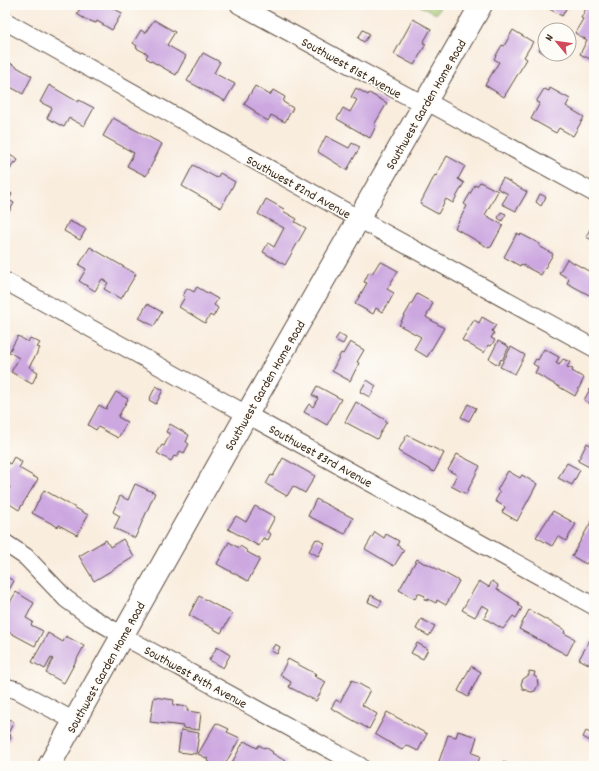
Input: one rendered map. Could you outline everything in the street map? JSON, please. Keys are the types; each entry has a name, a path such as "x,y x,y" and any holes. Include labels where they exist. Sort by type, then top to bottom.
{"main road":[{"name":"Southwest Garden Home Road","path":"49,766 247,414 481,5"}],"street":[{"name":"Southwest 81st Avenue","path":"239,5 409,97 437,107 594,193"},
{"name":"Southwest 82nd Avenue","path":"5,21 359,219 594,348"},
{"name":"Southwest 83rd Avenue","path":"5,281 594,606"},
{"name":"Southwest 84th Avenue","path":"5,543 26,557 66,599 79,609 122,636 360,766"},
{"path":"5,687 17,690 74,721"}],"green space":[{"path":"419,5 441,5 436,14"}],"building":[{"path":"82,5 107,5 122,13 112,30 97,21 96,23 77,14"},
{"path":"542,5 568,5 562,16"},
{"path":"588,5 594,5 594,40 591,42 594,44 594,61 580,54 587,40 577,34 577,30 583,19 581,18"},
{"path":"413,19 431,29 423,43 426,44 414,65 394,54"},
{"path":"154,20 175,32 167,45 186,56 176,75 146,58 148,54 136,48 137,46 133,43 141,30 145,33"},
{"path":"363,30 370,34 364,42 358,38"},
{"path":"513,30 533,42 524,57 527,59 504,97 485,85 499,62 494,59 502,45 504,46"},
{"path":"203,53 220,62 214,73 235,84 225,101 187,81"},
{"path":"5,60 32,76 23,94 5,84"},
{"path":"49,85 78,102 79,100 94,108 84,126 69,118 64,127 47,118 52,108 40,102"},
{"path":"255,86 270,95 273,90 285,97 283,102 293,108 285,122 271,115 268,121 244,104"},
{"path":"356,88 387,103 374,125 376,126 370,138 337,119 343,108 350,112 357,100 351,97"},
{"path":"550,88 570,99 566,106 584,117 573,136 559,128 556,133 531,119 540,103 536,102 544,89 549,91"},
{"path":"113,118 162,144 146,176 127,166 134,153 103,136"},
{"path":"326,136 349,148 352,143 360,147 347,170 318,152"},
{"path":"5,152 18,160 16,163 14,162 10,170 5,167"},
{"path":"447,156 465,166 458,179 464,183 453,203 446,199 438,214 420,204"},
{"path":"193,165 217,178 220,173 235,182 221,208 182,186"},
{"path":"503,178 527,192 516,211 502,204 508,194 497,188"},
{"path":"480,182 498,191 485,215 503,225 489,248 455,228 467,206 464,204 475,185 477,186"},
{"path":"5,190 12,194 9,200 14,203 5,219"},
{"path":"540,194 546,197 541,206 536,202"},
{"path":"266,199 284,209 283,211 297,219 295,222 306,228 285,265 263,252 268,243 274,247 284,228 258,214"},
{"path":"501,212 506,214 502,221 498,218"},
{"path":"69,221 86,229 80,240 64,231"},
{"path":"590,229 594,232 592,240 586,237"},
{"path":"517,233 540,244 539,246 553,254 541,275 504,257"},
{"path":"90,247 136,274 121,299 104,289 108,283 102,279 95,291 79,281 86,269 79,265"},
{"path":"567,259 594,274 594,292 591,296 567,283 569,279 559,273"},
{"path":"380,261 398,271 387,289 394,293 387,306 382,312 376,308 373,314 355,304 367,283 364,282 369,272 372,274"},
{"path":"197,287 218,299 214,305 218,308 213,317 210,315 205,323 179,307 185,297 183,296 187,288 194,292"},
{"path":"417,294 433,303 426,317 444,328 427,357 414,349 421,337 399,325"},
{"path":"147,304 162,312 154,326 139,318"},
{"path":"482,317 496,325 492,331 494,333 491,338 495,340 491,346 488,345 484,353 462,340 474,320 479,323"},
{"path":"339,334 346,338 343,344 335,340"},
{"path":"18,336 28,342 30,338 40,343 37,347 40,348 29,367 38,372 32,384 11,372 19,358 9,352"},
{"path":"498,341 509,347 498,365 489,359"},
{"path":"350,342 364,350 357,362 359,363 350,381 332,371 341,353 343,354"},
{"path":"511,347 525,355 515,374 500,367"},
{"path":"544,349 559,357 556,363 559,365 563,359 570,362 567,367 573,369 572,371 584,378 575,396 535,373 538,367 533,364 536,359 538,360"},
{"path":"367,380 376,386 370,397 360,392"},
{"path":"594,382 594,406 584,400"},
{"path":"156,386 163,390 156,404 149,400"},
{"path":"317,386 341,399 327,425 304,412 309,404 313,407 318,398 312,395"},
{"path":"116,392 128,399 118,417 127,422 118,438 98,427 96,430 88,425 99,405 106,409"},
{"path":"356,402 387,421 377,439 345,422"},
{"path":"468,404 476,408 469,421 461,417"},
{"path":"170,424 189,435 186,442 189,444 184,453 180,451 177,457 174,456 171,461 157,453 162,445 164,446 170,434 166,432"},
{"path":"407,435 444,453 434,472 398,451"},
{"path":"587,443 594,447 593,469 578,461"},
{"path":"457,454 480,466 466,494 451,486 457,475 448,470"},
{"path":"14,457 22,462 19,468 38,479 19,510 5,501 5,496 10,487 5,484 5,461 10,464"},
{"path":"283,458 315,476 305,493 293,486 287,496 266,484 271,475 273,476"},
{"path":"567,463 580,470 572,485 558,478"},
{"path":"508,471 520,478 522,475 537,484 517,521 502,512 505,507 495,501 500,492 497,490"},
{"path":"135,484 155,493 135,538 114,528 120,516 113,512 120,496 128,500"},
{"path":"44,490 88,515 77,535 32,513"},
{"path":"316,499 353,518 345,534 308,516"},
{"path":"255,506 275,517 267,532 271,534 268,540 263,538 259,546 228,529 236,516 246,522"},
{"path":"553,511 576,524 566,541 558,536 552,546 536,537"},
{"path":"592,520 594,521 594,563 589,560 586,564 572,556"},
{"path":"375,532 384,538 386,534 399,541 397,545 404,550 394,566 365,549"},
{"path":"123,539 134,557 94,581 79,556 106,540 110,547"},
{"path":"316,539 325,543 318,556 309,551"},
{"path":"229,542 239,548 240,546 248,551 247,552 260,559 248,581 217,564"},
{"path":"417,559 459,581 446,605 437,600 436,603 428,599 427,601 424,599 425,596 418,593 415,599 399,590"},
{"path":"5,576 14,581 5,597"},
{"path":"479,581 489,587 492,581 498,585 497,589 519,603 518,605 522,608 516,618 513,616 503,629 484,618 489,609 482,605 475,617 462,610"},
{"path":"16,592 34,603 26,618 33,622 31,625 43,631 35,646 5,630 5,611"},
{"path":"371,595 382,601 379,607 368,602"},
{"path":"199,596 232,614 221,633 189,615"},
{"path":"529,610 565,630 564,633 575,639 567,655 519,629"},
{"path":"421,619 435,626 429,636 416,629"},
{"path":"48,633 63,642 66,636 84,646 64,683 46,673 53,659 51,658 45,669 32,662"},
{"path":"590,640 594,643 594,667 579,659"},
{"path":"417,643 428,649 423,659 411,653"},
{"path":"275,644 280,647 277,654 271,651"},
{"path":"217,647 230,655 223,668 209,660"},
{"path":"288,659 316,674 314,676 326,682 316,701 289,687 291,682 280,675"},
{"path":"471,666 481,672 468,697 458,691"},
{"path":"529,671 535,672 534,676 537,678 538,685 535,691 531,692 523,689 521,684 523,679 529,675"},
{"path":"352,680 370,690 362,705 377,714 369,729 331,708 336,700 340,702"},
{"path":"154,697 174,700 173,705 188,707 187,711 201,713 199,730 183,728 183,726 150,722"},
{"path":"387,712 427,734 418,751 406,745 402,750 375,734"},
{"path":"5,717 14,722 8,733 11,737 9,741 5,742"},
{"path":"216,723 229,729 227,732 240,738 224,766 215,766 207,761 208,759 198,754"},
{"path":"181,730 199,733 196,754 178,752"},
{"path":"458,731 477,737 472,753 480,756 477,766 445,766 438,764 448,735 456,737"},
{"path":"586,731 594,735 592,742 583,737"},
{"path":"244,741 257,748 259,745 264,748 265,747 287,762 285,766 230,766"},
{"path":"502,762 514,765 515,763 523,766 501,766"}]}
